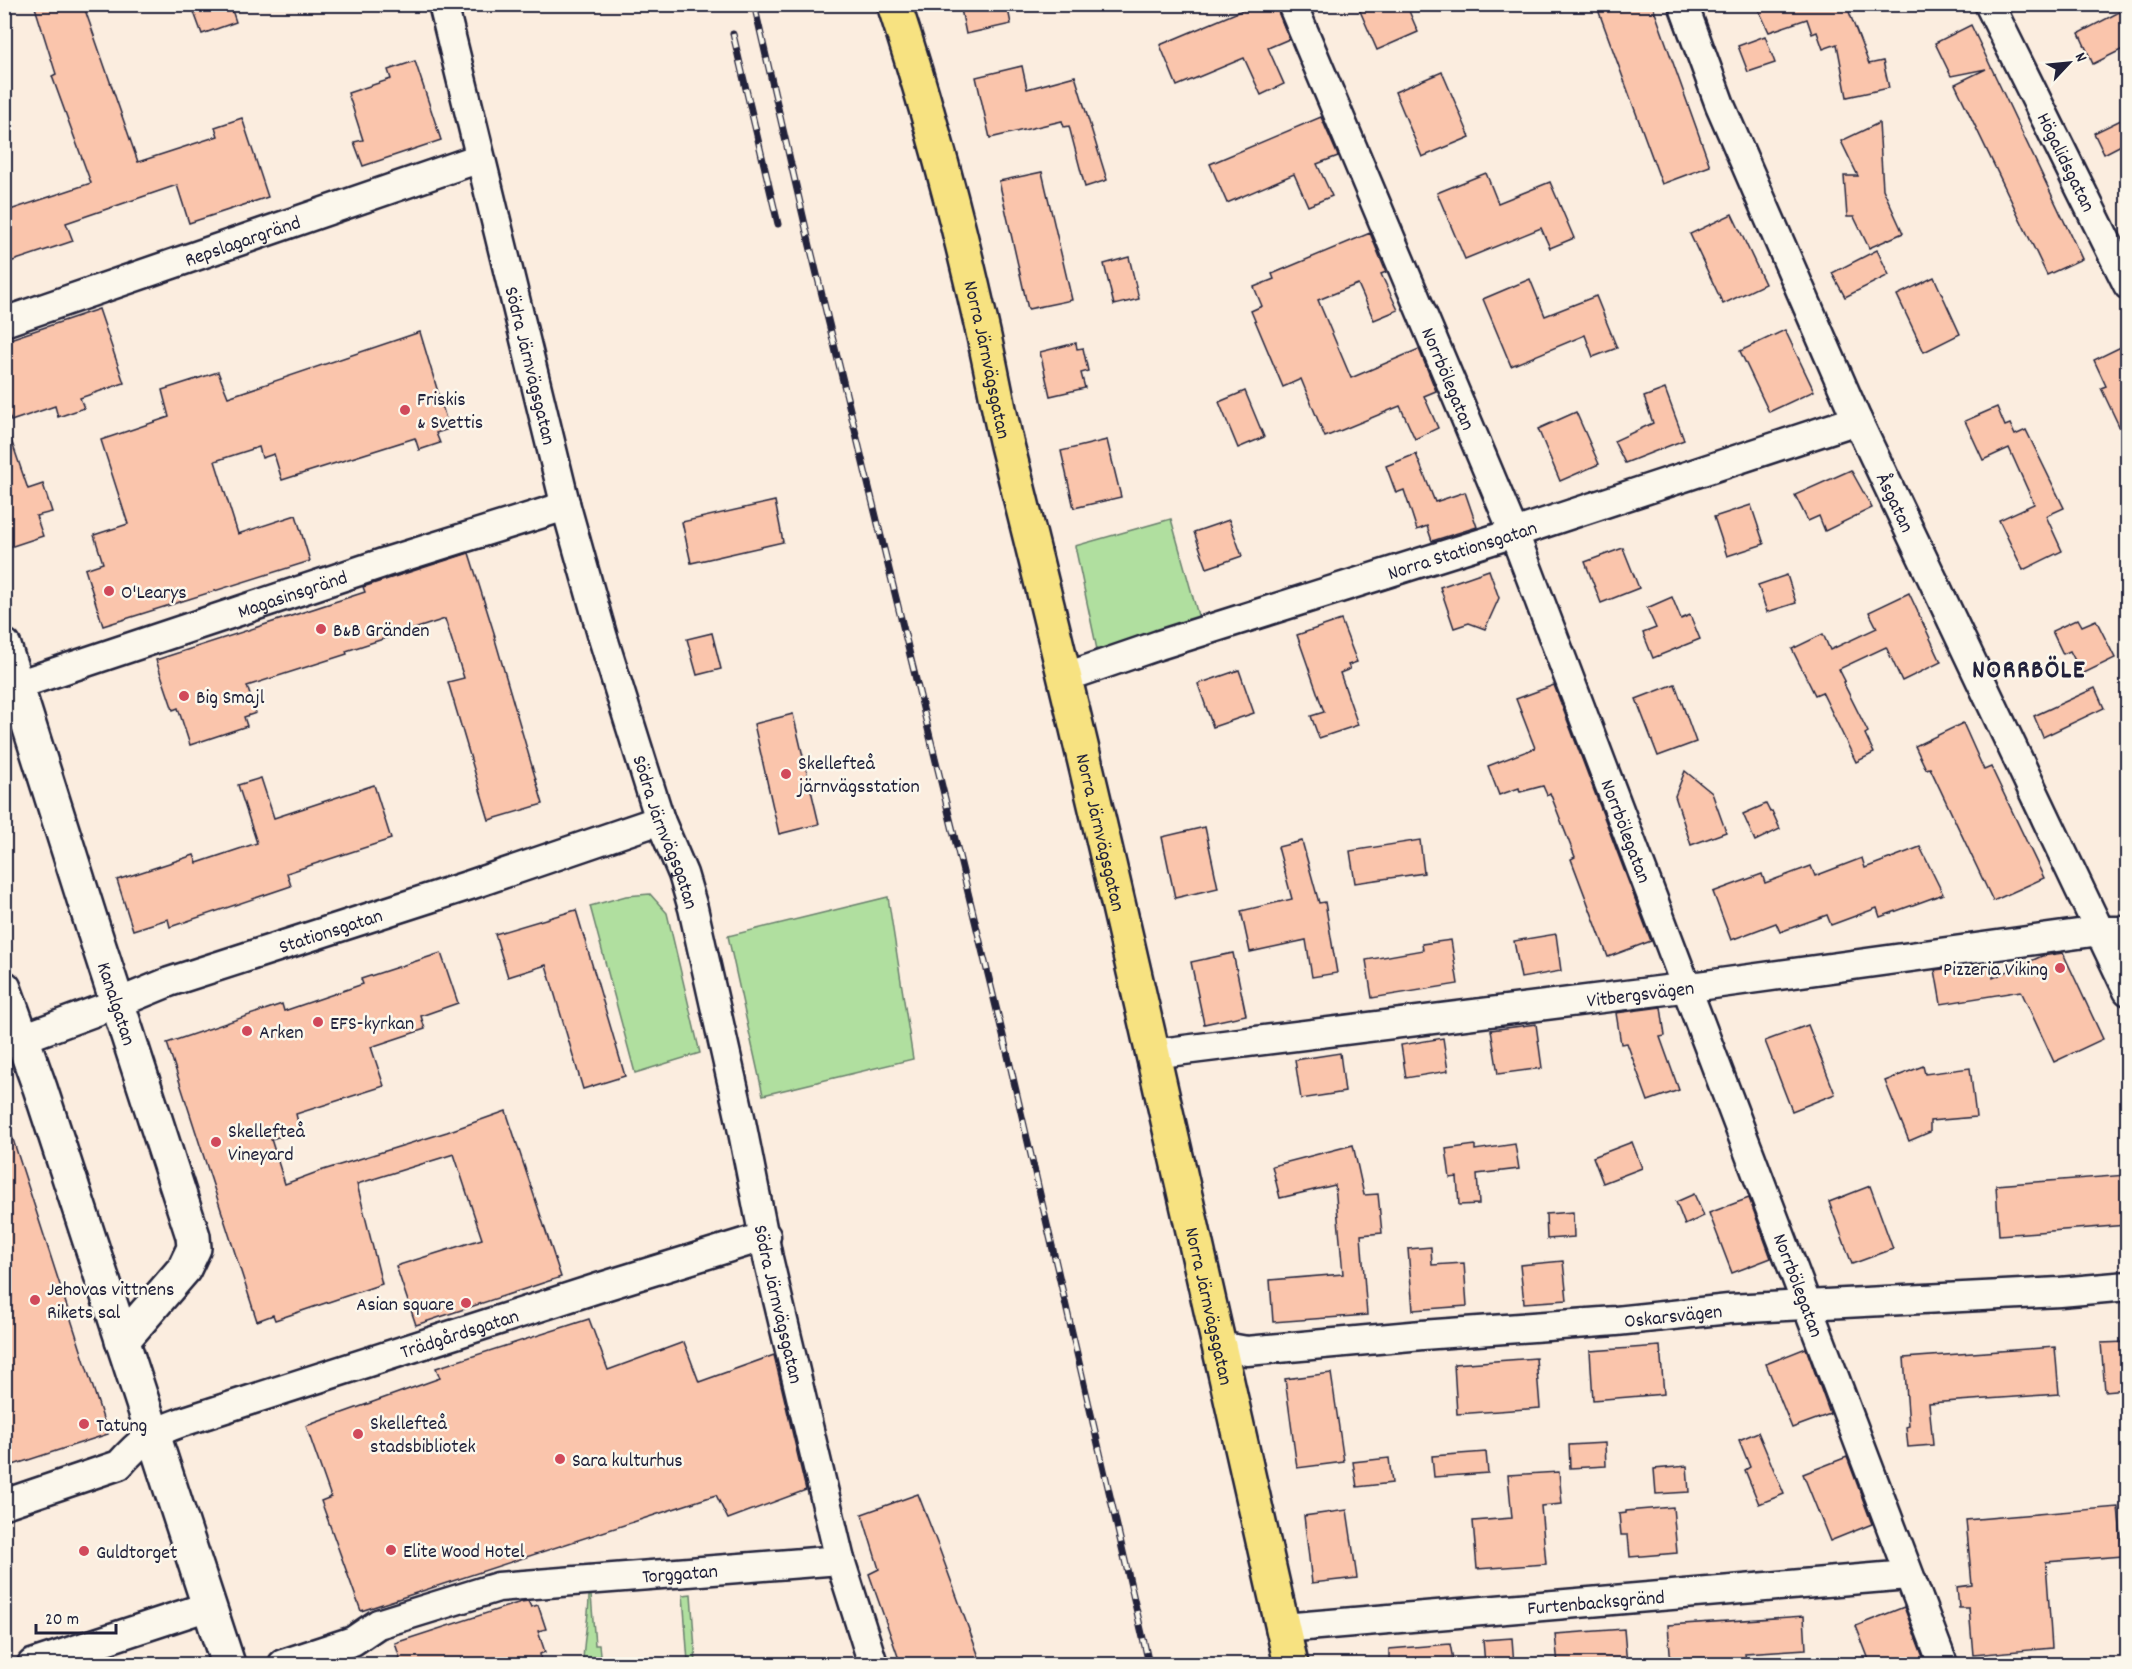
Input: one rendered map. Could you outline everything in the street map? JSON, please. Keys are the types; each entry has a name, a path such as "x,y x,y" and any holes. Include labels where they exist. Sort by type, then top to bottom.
{"main road":[{"name":"Norra Järnvägsgatan","path":"894,4 916,73 958,229 981,322 996,399 1066,676 1291,1665"},
{"name":"Kanalgatan","path":"4,646 194,1236 194,1248 184,1269 122,1341"},
{"path":"4,988 14,1042 122,1341 228,1665"}],"street":[{"name":"Södra Järnvägsgatan","path":"443,4 565,503 603,638 660,820 683,874 693,908 766,1236 768,1258 840,1560 873,1665"},
{"name":"Norrbölegatan","path":"1292,4 1514,533 1942,1665"},
{"name":"Åsgatan","path":"1683,4 1720,105 1857,420 2114,931 2127,992"},
{"name":"Högalidsgatan","path":"1989,4 2127,285"},
{"name":"Repslagargränd","path":"4,322 480,158"},
{"name":"Norra Stationsgatan","path":"1066,676 1514,533 1857,420"},
{"name":"Magasinsgränd","path":"17,685 386,562 553,510 565,503"},
{"name":"Stationsgatan","path":"14,1042 169,982 481,881 660,820"},
{"name":"Vitbergsvägen","path":"1152,1054 2114,931"},
{"name":"Trädgårdsgatan","path":"153,1433 598,1288 766,1236"},
{"name":"Oskarsvägen","path":"1219,1346 1247,1351 1806,1304 2060,1292 2127,1286"},
{"path":"4,1504 119,1465 132,1450 153,1433"},
{"name":"Torggatan","path":"283,1665 353,1641 378,1624 498,1587 840,1560"},
{"name":"Furtenbacksgränd","path":"1283,1628 1908,1575"},
{"path":"32,1665 209,1606"}],"green space":[{"path":"1171,519 1201,626 1099,659 1075,546"},
{"path":"650,894 667,913 700,1053 635,1073 590,906 626,896"},
{"path":"888,897 913,1059 763,1095 728,936"},
{"path":"691,1594 696,1664 688,1662 683,1595"},
{"path":"591,1595 595,1645 599,1645 601,1664 583,1664 589,1596"}],"building":[{"path":"34,4 83,4 138,162 218,136 215,127 242,118 268,197 189,223 177,185 66,223 73,241 4,264 4,212 91,183 52,76 56,74"},
{"path":"191,4 230,4 236,22 202,34"},
{"path":"960,4 1007,4 1011,24 966,34"},
{"path":"1257,4 1275,4 1289,39 1268,48 1284,84 1261,95 1244,58 1177,86 1160,45"},
{"path":"1357,4 1406,4 1418,32 1377,50"},
{"path":"1596,4 1652,4 1710,166 1662,184"},
{"path":"1756,4 1846,4 1869,64 1883,61 1889,88 1847,97 1837,44 1823,49 1817,32 1812,34 1807,19 1769,32"},
{"path":"2127,8 2127,47 2093,64 2079,33"},
{"path":"1971,25 2082,259 2047,275 1955,84 1986,69 1951,76 1935,43"},
{"path":"1765,36 1775,63 1748,72 1738,46"},
{"path":"415,61 441,140 363,166 354,142 363,140 348,93 391,79 388,70"},
{"path":"1022,66 1027,89 1075,76 1107,180 1085,187 1069,126 1064,127 1062,121 990,138 976,77"},
{"path":"1442,72 1470,137 1422,157 1395,92"},
{"path":"1321,117 1338,156 1317,164 1332,196 1308,206 1294,174 1227,203 1210,164"},
{"path":"2127,117 2127,142 2104,154 2094,133"},
{"path":"1879,123 1883,189 1903,233 1869,248 1854,217 1847,217 1844,176 1858,176 1841,141"},
{"path":"1042,172 1072,300 1028,309 999,181"},
{"path":"1486,173 1498,203 1550,182 1574,238 1550,248 1541,228 1465,259 1437,193"},
{"path":"1732,214 1765,284 1723,304 1690,234"},
{"path":"1370,233 1386,272 1381,274 1398,310 1374,320 1358,284 1318,300 1351,378 1419,349 1436,391 1424,396 1438,428 1415,439 1400,406 1325,437 1301,379 1283,387 1251,311 1262,306 1254,287 1274,279 1272,274"},
{"path":"1877,250 1889,275 1845,297 1832,273"},
{"path":"1129,257 1139,299 1114,305 1104,264"},
{"path":"1934,277 1960,334 1924,352 1897,295"},
{"path":"1530,279 1545,316 1596,296 1617,348 1593,357 1585,335 1511,366 1483,299"},
{"path":"99,309 124,383 80,398 84,408 58,417 55,406 11,421 4,401 4,341"},
{"path":"1785,330 1814,391 1769,412 1740,351"},
{"path":"420,332 449,429 436,433 440,443 419,450 415,438 282,480 274,454 262,458 259,447 215,461 238,534 296,515 310,561 103,626 85,569 103,563 94,535 128,524 101,440 169,417 162,390 218,372 228,397"},
{"path":"1076,343 1077,349 1083,348 1088,371 1081,373 1085,388 1050,396 1040,352"},
{"path":"2127,344 2127,443 2101,388 2106,386 2094,360"},
{"path":"1665,389 1684,440 1625,463 1614,441 1653,423 1644,397"},
{"path":"1245,391 1264,437 1238,448 1219,402"},
{"path":"1997,407 2005,426 2010,424 2015,435 2026,430 2064,508 2046,516 2062,551 2023,570 1999,520 2034,504 2009,448 1983,460 1965,421"},
{"path":"1576,412 1599,464 1560,481 1538,429"},
{"path":"8,431 28,489 43,484 52,512 36,516 43,536 4,549 4,432"},
{"path":"1107,440 1121,497 1074,508 1061,451"},
{"path":"1416,454 1435,502 1465,492 1477,527 1432,541 1427,526 1417,530 1404,490 1396,493 1386,466"},
{"path":"1851,470 1872,508 1825,531 1819,516 1808,521 1795,495"},
{"path":"775,501 783,542 691,563 682,522"},
{"path":"1751,505 1764,544 1727,556 1714,517"},
{"path":"1229,520 1242,556 1207,568 1194,532"},
{"path":"1623,548 1639,588 1601,603 1585,562"},
{"path":"469,553 543,804 489,820 448,682 464,678 445,619 247,686 256,713 244,717 247,726 190,745 178,708 173,710 156,660 365,592 363,587"},
{"path":"1489,570 1499,598 1485,629 1469,623 1454,628 1440,587"},
{"path":"1787,575 1796,603 1767,612 1758,585"},
{"path":"1909,593 1941,662 1902,681 1886,647 1839,669 1845,681 1843,682 1868,732 1865,734 1874,753 1856,762 1822,692 1815,695 1792,649 1823,634 1830,650 1877,628 1869,612"},
{"path":"1672,597 1681,619 1690,615 1700,639 1653,658 1643,633 1656,628 1647,608"},
{"path":"2078,619 2082,626 2096,620 2115,658 2082,674 2070,651 2063,654 2052,631"},
{"path":"1341,620 1357,662 1348,665 1350,669 1340,673 1358,725 1319,738 1311,716 1324,712 1297,635"},
{"path":"712,633 721,669 697,675 687,639"},
{"path":"1239,670 1254,713 1213,727 1198,684"},
{"path":"1675,684 1696,742 1658,756 1636,699"},
{"path":"1554,685 1651,941 1608,957 1571,859 1575,857 1550,793 1547,795 1543,786 1520,792 1519,788 1499,795 1488,766 1535,748 1516,699"},
{"path":"2095,688 2104,708 2043,737 2034,716"},
{"name":"Skellefteå järnvägsstation","path":"793,714 819,824 779,834 754,724"},
{"path":"1963,723 1984,770 1991,767 2044,878 1993,901 1930,768 1926,769 1915,746"},
{"path":"1685,771 1712,793 1726,832 1691,845 1675,796"},
{"path":"261,778 274,818 374,785 391,839 287,873 291,886 170,927 168,919 133,930 117,880 194,855 197,863 257,843 238,785"},
{"path":"1766,804 1770,812 1772,811 1780,829 1755,841 1743,814"},
{"path":"1205,827 1218,888 1175,898 1162,837"},
{"path":"1420,840 1424,873 1355,883 1350,851"},
{"path":"1302,841 1319,903 1325,902 1337,973 1312,977 1306,940 1250,952 1241,911 1292,899 1278,847"},
{"path":"1920,847 1943,894 1880,917 1877,908 1831,925 1827,915 1780,932 1776,923 1731,940 1713,892 1762,874 1765,883 1811,866 1815,876 1862,858 1865,868"},
{"path":"576,910 625,1076 583,1089 546,965 508,977 495,934"},
{"path":"1556,934 1561,971 1521,978 1514,941"},
{"path":"1451,940 1458,984 1372,998 1366,960 1423,950 1422,944"},
{"path":"441,953 458,1003 421,1016 425,1029 371,1047 384,1086 296,1114 300,1131 271,1139 285,1184 506,1111 561,1277 416,1325 396,1266 482,1239 454,1154 357,1184 382,1284 275,1320 273,1315 257,1321 167,1043 282,1004 284,1011 363,984 361,979"},
{"path":"1233,953 1246,1015 1204,1024 1191,962"},
{"path":"2063,953 2103,1039 2054,1062 2021,991 1941,1004 1935,970 1991,963 1993,978 2042,956"},
{"path":"1661,1007 1665,1036 1660,1037 1679,1090 1648,1101 1627,1043 1621,1044 1616,1013"},
{"path":"1536,1024 1542,1068 1498,1074 1491,1030"},
{"path":"1808,1025 1835,1094 1792,1111 1765,1041"},
{"path":"1443,1038 1448,1071 1406,1078 1401,1045"},
{"path":"1340,1053 1345,1092 1301,1099 1295,1060"},
{"path":"1923,1066 1925,1074 1970,1068 1976,1117 1930,1121 1930,1132 1909,1141 1885,1081"},
{"path":"9,1127 108,1434 4,1468 4,1128"},
{"path":"1632,1142 1642,1168 1603,1183 1593,1157"},
{"path":"1515,1144 1519,1169 1477,1174 1479,1204 1459,1205 1457,1177 1450,1178 1446,1149 1475,1145 1475,1150"},
{"path":"1353,1145 1364,1195 1378,1194 1382,1233 1361,1235 1367,1315 1273,1322 1270,1280 1343,1274 1335,1185 1280,1198 1272,1166"},
{"path":"2127,1175 2127,1225 1999,1235 1996,1185"},
{"path":"1870,1186 1893,1249 1852,1264 1829,1202"},
{"path":"1694,1194 1704,1216 1685,1225 1676,1202"},
{"path":"1749,1198 1771,1258 1732,1273 1709,1213"},
{"path":"1573,1212 1574,1237 1547,1239 1546,1214"},
{"path":"1431,1247 1432,1265 1464,1263 1467,1306 1413,1310 1408,1249"},
{"path":"1563,1261 1567,1300 1524,1303 1520,1265"},
{"name":"Sara kulturhus","path":"589,1319 608,1370 684,1342 699,1382 774,1355 806,1490 728,1519 716,1495 361,1611 321,1501 331,1497 306,1426 440,1378 436,1368"},
{"path":"2127,1342 2127,1389 2105,1391 2101,1343"},
{"path":"1660,1346 1664,1394 1593,1400 1590,1351"},
{"path":"2055,1347 2059,1394 1929,1403 1933,1445 1908,1447 1906,1427 1909,1426 1904,1358"},
{"path":"1806,1348 1830,1414 1792,1428 1766,1364"},
{"path":"1536,1358 1540,1408 1457,1414 1454,1364"},
{"path":"1331,1373 1344,1462 1297,1468 1285,1379"},
{"path":"1758,1432 1784,1494 1759,1504 1745,1470 1750,1467 1739,1440"},
{"path":"1605,1443 1606,1466 1570,1468 1569,1445"},
{"path":"1486,1452 1488,1473 1434,1477 1432,1456"},
{"path":"1847,1457 1872,1524 1830,1541 1803,1474"},
{"path":"1389,1458 1392,1483 1357,1487 1353,1462"},
{"path":"1687,1466 1689,1492 1656,1494 1654,1469"},
{"path":"1559,1472 1562,1504 1541,1506 1546,1564 1477,1569 1473,1521 1512,1518 1508,1475"},
{"path":"918,1494 982,1665 901,1665 869,1574 879,1569 862,1514"},
{"path":"1673,1507 1677,1553 1630,1557 1628,1535 1621,1535 1619,1514 1626,1513 1626,1511"},
{"path":"2118,1507 2123,1556 2046,1562 2052,1648 1973,1655 1969,1608 1959,1608 1957,1587 1972,1585 1966,1520"},
{"path":"1347,1510 1357,1578 1312,1583 1304,1516"},
{"path":"528,1601 531,1607 538,1605 546,1629 538,1631 545,1652 540,1654 541,1665 402,1665 395,1643"},
{"path":"1904,1607 1926,1665 1871,1665 1856,1626"},
{"path":"1804,1616 1806,1649 1745,1653 1746,1665 1671,1665 1668,1625"},
{"path":"1624,1629 1627,1665 1558,1665 1555,1634"},
{"path":"1512,1638 1514,1665 1485,1665 1483,1640"},
{"path":"1450,1644 1454,1665 1389,1665 1389,1649"}],"railway":[{"path":"754,4 810,246 1008,1056 1149,1664"},
{"path":"733,34 778,224"}],"place":[{"name":"Friskis & Svettis","path":"405,410"},
{"name":"O'Learys","path":"109,591"},
{"name":"B&B Gränden","path":"321,629"},
{"name":"Big Smajl","path":"184,696"},
{"name":"Skellefteå järnvägsstation","path":"786,774"},
{"name":"Pizzeria Viking","path":"2060,968"},
{"name":"EFS-kyrkan","path":"318,1022"},
{"name":"Arken","path":"247,1031"},
{"name":"Skellefteå Vineyard","path":"216,1142"},
{"name":"Jehovas vittnens Rikets sal","path":"35,1300"},
{"name":"Asian square","path":"466,1303"},
{"name":"Tatung","path":"84,1424"},
{"name":"Skellefteå stadsbibliotek","path":"358,1434"},
{"name":"Sara kulturhus","path":"560,1459"},
{"name":"Elite Wood Hotel","path":"391,1550"},
{"name":"Guldtorget","path":"84,1551"}],"district":[{"name":"NORRBÖLE","path":"2029,668"}]}
